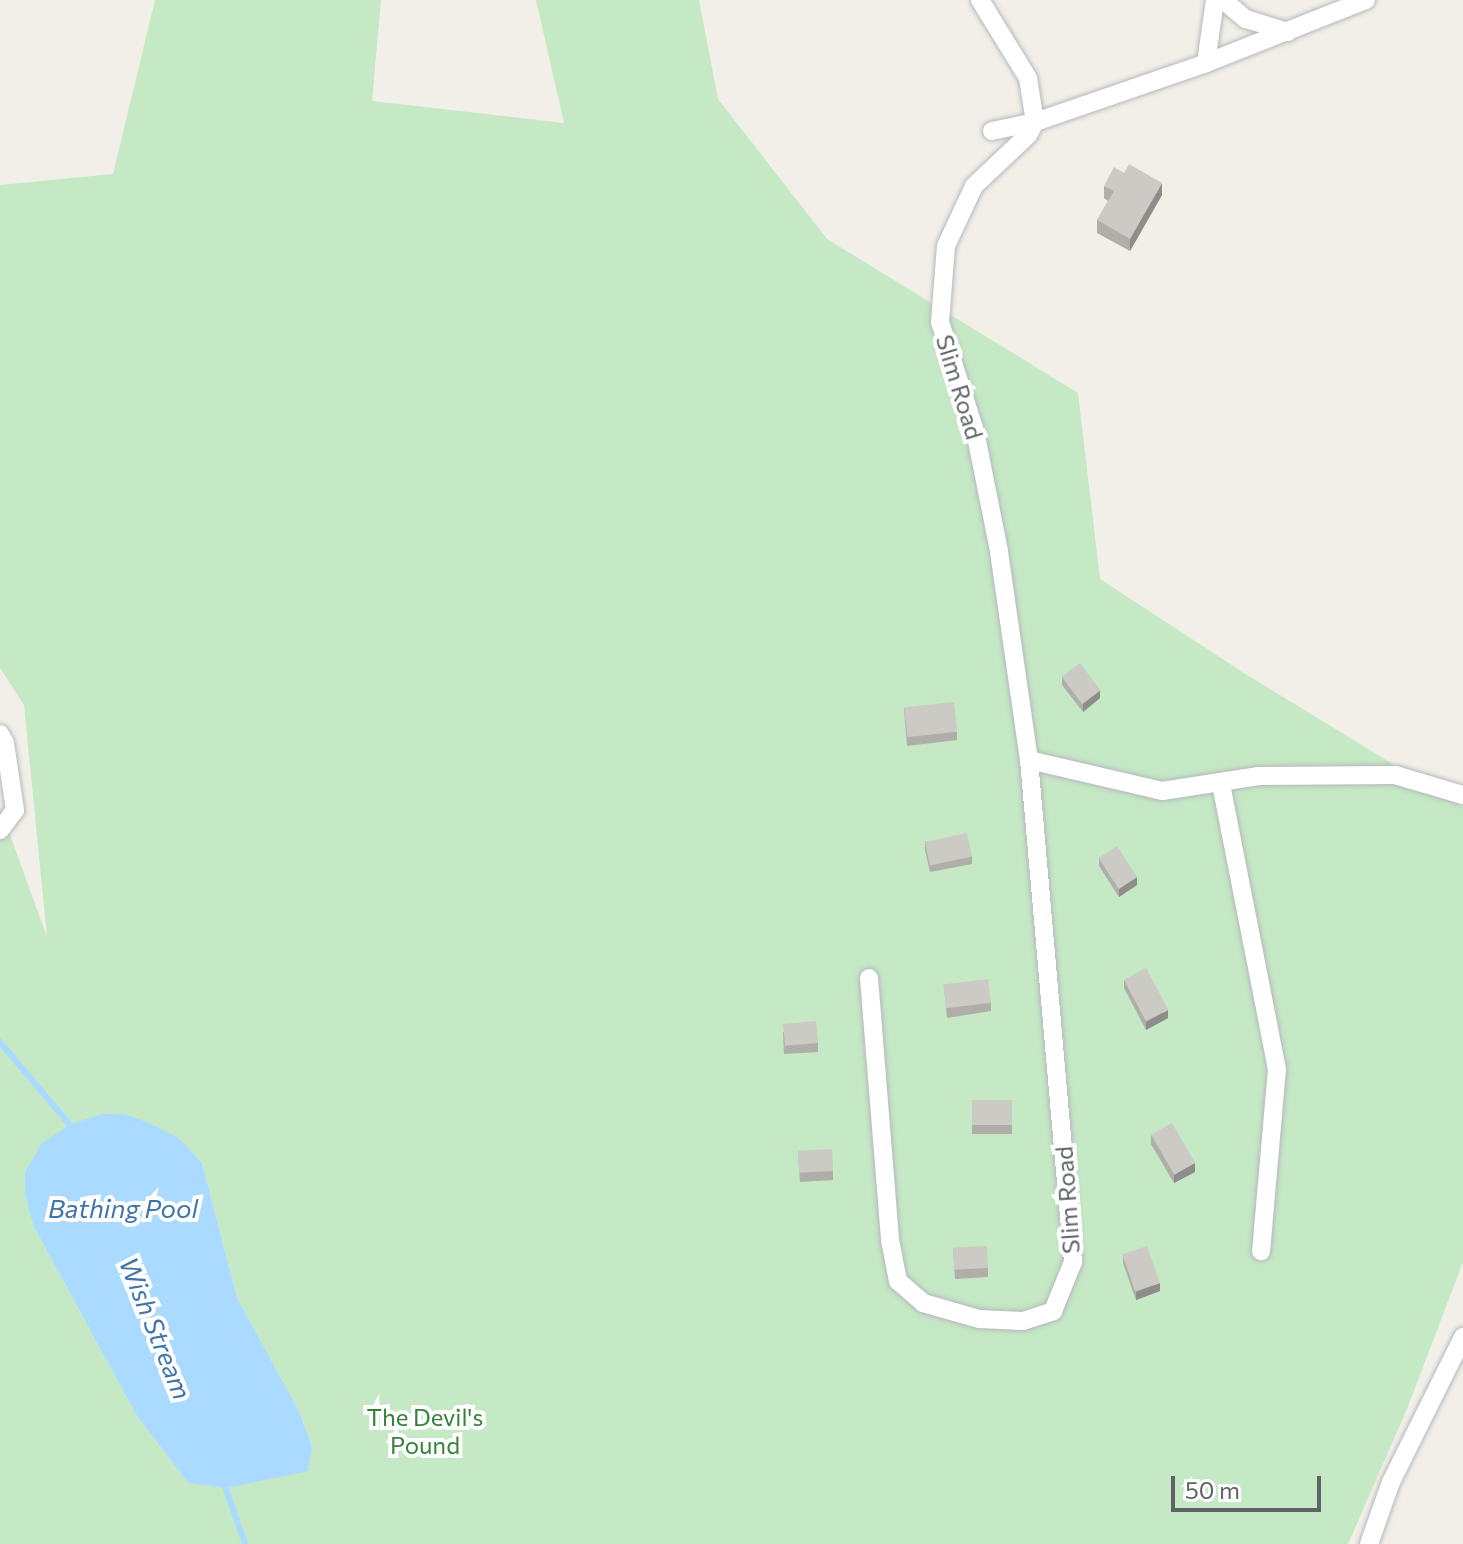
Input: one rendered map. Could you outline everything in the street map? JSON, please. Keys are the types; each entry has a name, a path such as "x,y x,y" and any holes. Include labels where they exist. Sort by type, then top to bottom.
{"street":[{"path":"980,0 1028,78 1035,122"},
{"path":"1206,63 1215,0"},
{"path":"1223,0 1246,19 1268,28 1291,32"},
{"path":"992,131 1035,122 1206,63 1366,0"},
{"name":"Slim Road","path":"869,978 890,1240 898,1281 923,1303 979,1319 1023,1321 1053,1311 1073,1262 1029,760 999,551 975,431 940,322 946,246 968,198 974,186 1028,135 1035,122"},
{"path":"0,734 5,743 15,810 0,830"},
{"path":"1029,760 1162,791 1259,776 1395,775 1463,795"},
{"path":"1221,784 1277,1069 1261,1251"},
{"path":"1369,1544 1391,1482 1463,1337"}],"green space":[{"name":"The Devil's Pound","path":"155,0 381,0 372,101 564,123 536,0 699,0 718,99 827,239 1078,393 1100,579 1244,673 1463,807 1463,1262 1407,1409 1348,1544 0,1544 0,807 47,937 24,705 0,668 0,185 113,174","holes":["125,1114 179,1138 202,1163 237,1298 300,1413 312,1447 188,1483 137,1416 34,1227"]}],"water":[{"name":"Bathing Pool","path":"103,1114 125,1114 149,1123 179,1138 202,1163 237,1298 300,1413 312,1447 308,1471 226,1488 188,1483 137,1416 34,1227 25,1195 25,1173 41,1144 71,1124"}],"building":[{"path":"1129,164 1162,183 1130,239 1097,220 1114,191 1104,186 1114,167 1124,173"},
{"path":"1080,663 1100,690 1082,704 1062,677"},
{"path":"954,702 957,732 907,737 904,707"},
{"path":"967,833 972,856 930,865 925,842"},
{"path":"1117,846 1137,877 1119,889 1099,858"},
{"path":"1146,968 1168,1009 1146,1021 1124,980"},
{"path":"988,979 991,1003 946,1008 943,984"},
{"path":"816,1021 818,1043 785,1046 783,1024"},
{"path":"972,1100 1012,1100 1012,1125 972,1125"},
{"path":"1172,1123 1195,1163 1174,1175 1151,1135"},
{"path":"832,1149 833,1171 799,1173 798,1151"},
{"path":"987,1246 988,1268 954,1270 953,1248"},
{"path":"1147,1246 1160,1283 1135,1291 1122,1254"}],"waterway":[{"name":"Wish Stream","path":"0,1042 74,1130"},
{"name":"Wish Stream","path":"224,1483 245,1544"}]}
